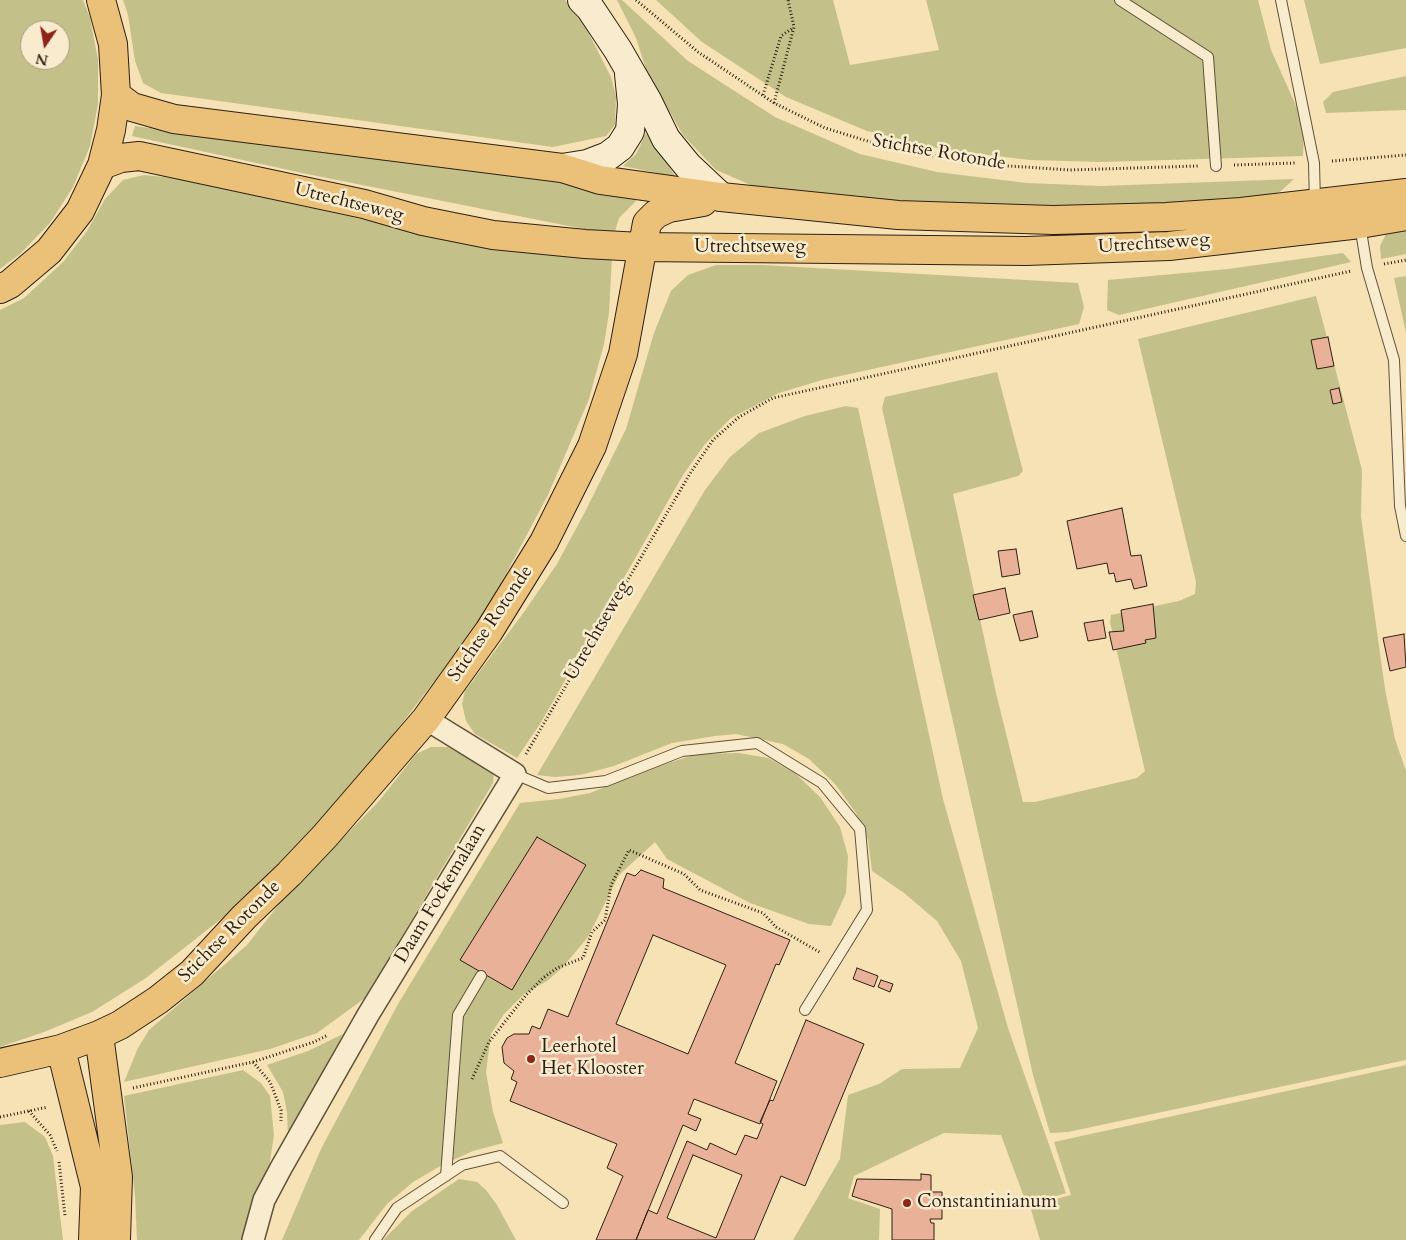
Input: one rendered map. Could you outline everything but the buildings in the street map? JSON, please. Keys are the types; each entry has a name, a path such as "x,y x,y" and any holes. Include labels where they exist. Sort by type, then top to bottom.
{"main road":[{"path":"0,290 10,284 49,251 80,211 102,165 111,130 116,95 113,44 101,0"},
{"name":"Utrechtseweg","path":"116,95 132,107 174,119 562,168 600,180 721,197 898,215 1053,220 1166,218 1241,212 1316,216 1360,224 1406,216"},
{"name":"Utrechtseweg","path":"102,165 121,158 139,156 364,204 423,221 493,235 585,244 641,247 1026,252 1169,246 1316,216 1406,193"},
{"name":"Stichtse Rotonde","path":"0,1062 61,1048 100,1035 120,1025 158,1000 192,973 244,917 325,836 426,719 489,632 544,542 592,446 622,354 647,223 656,214 668,208 721,197"},
{"path":"100,1035 118,1177 116,1240"},
{"path":"61,1048 95,1187 92,1240"}],"street":[{"path":"582,0 595,15 648,102 666,139 688,166 721,197"},
{"path":"562,168 587,164 608,156 620,147 630,131 632,104 628,70"},
{"path":"426,719 515,774"},
{"name":"Daam Fockemalaan","path":"253,1240 264,1200 281,1168 368,1015 515,774"}],"lane":[{"path":"1120,0 1208,57 1216,166"},
{"path":"1281,0 1314,163 1316,216"},
{"path":"1360,224 1367,268 1394,360 1400,506 1406,536"},
{"path":"515,774 548,788 606,781 682,752 757,743 822,783 860,829 867,910 805,1010"},
{"path":"446,1176 458,1016 481,976"},
{"path":"375,1240 397,1208 462,1165 500,1156 563,1204"}],"path":[{"name":"Stichtse Rotonde","path":"636,0 698,52 774,103 825,128 890,148 979,164 1070,170 1314,163"},
{"path":"774,103 794,27 788,0"},
{"path":"763,95 781,36 794,27"},
{"path":"1314,163 1406,155"},
{"name":"Utrechtseweg","path":"515,774 690,472 713,440 739,417 773,398 1406,260"},
{"path":"452,1091 472,1079 489,1042 526,995 543,978 557,968 583,958 592,932 605,920 611,885 629,850 684,874 700,890 763,913 776,927 835,962"},
{"path":"108,1094 253,1062 314,1042 330,1034"},
{"path":"253,1062 270,1082 281,1110 281,1168"},
{"path":"29,1111 50,1134 58,1156 66,1223"}],"shaded area":[{"path":"0,0 83,0 90,18 98,60 98,104 90,146 73,187 50,223 20,254 0,269"},
{"path":"123,0 565,0 582,20 611,77 616,97 615,125 606,136 553,147 161,93 143,83 135,61 128,15"},
{"path":"617,0 622,0 688,61 775,117 860,154 937,172 1027,183 1101,186 1294,179 1281,191 1268,198 1248,204 943,208 760,189 716,170 683,135 647,72 636,38"},
{"path":"656,0 833,0 850,65 939,50 926,0 1258,0 1271,50 1302,119 1304,128 1303,156 1101,162 1029,160 941,149 867,131 786,97 702,42"},
{"path":"1304,0 1406,0 1406,48 1320,64"},
{"path":"1406,76 1406,110 1326,113 1323,102 1333,92"},
{"path":"135,126 645,192 619,218 614,235 307,174 132,136"},
{"path":"646,133 676,177 623,166 636,154"},
{"path":"144,175 173,178 389,225 612,257 609,313 604,344 589,399 548,495 481,621 348,793 289,856 240,904 146,978 92,1012 44,1032 0,1047 0,310 24,298 63,262 87,231 105,199 123,180"},
{"path":"1406,223 1406,254 1381,259 1380,246 1387,232"},
{"path":"1343,253 1351,262 1119,315 1107,310 1108,280 1228,269"},
{"path":"716,265 763,265 1078,283 1084,307 1079,324 822,380 779,393 731,418 705,444 683,475 540,724 517,758 475,734 466,721 462,704 465,691 557,564 586,510 626,429 654,333 671,291 688,275"},
{"path":"1406,276 1406,333 1394,278"},
{"path":"1316,296 1362,470 1361,517 1385,689 1395,739 1406,771 1406,1060 1068,1132 1050,1133 1033,1075 882,408 885,397 997,372 1023,471 1018,476 953,494 996,693 1023,802 1035,802 1137,778 1145,771 1110,622 1111,615 1179,601 1195,594 1196,582 1138,339"},
{"path":"846,406 858,408 943,799 1008,1028 1066,1193 1027,1205 1001,1135 944,1133 854,1176 848,1198 880,1209 879,1240 793,1240 840,1159 848,1095 879,1084 902,1069 960,1068 978,1028 961,961 937,921 904,893 872,871 868,840 856,813 835,784 809,759 783,744 736,734 715,736 672,743 614,766 580,775 555,777 537,775 705,490 730,457 759,433 805,416"},
{"path":"431,747 448,747 494,773 493,783 365,998 317,1033 270,1049 124,1082 138,1048 149,1030 247,945 280,903 379,801 416,754"},
{"path":"739,753 768,758 795,773 820,797 840,827 848,856 846,893 831,926 809,924 750,903 667,859 655,842 619,875 588,937 562,968 547,981 524,994 504,1014 491,1034 486,1072 493,1112 503,1143 473,1151 442,1165 413,1182 387,1204 359,1240 282,1240 321,1149 398,1004 520,803 559,799 590,793 656,767 697,754"},
{"path":"343,1034 288,1136 287,1112 283,1092 267,1065 308,1051"},
{"path":"1406,1065 1406,1240 1040,1240 1030,1206 1071,1195 1054,1142"},
{"path":"243,1070 261,1083 270,1096 274,1135 269,1168 250,1209 242,1240 137,1240 135,1196 124,1096"},
{"path":"25,1122 45,1137 53,1156 63,1240 0,1240 0,1125"},
{"path":"459,1179 477,1182 486,1190 497,1205 516,1240 383,1240 412,1211"}],"place":[{"name":"Leerhotel Het Klooster","path":"531,1059"},
{"name":"Constantinianum","path":"907,1203"}]}
